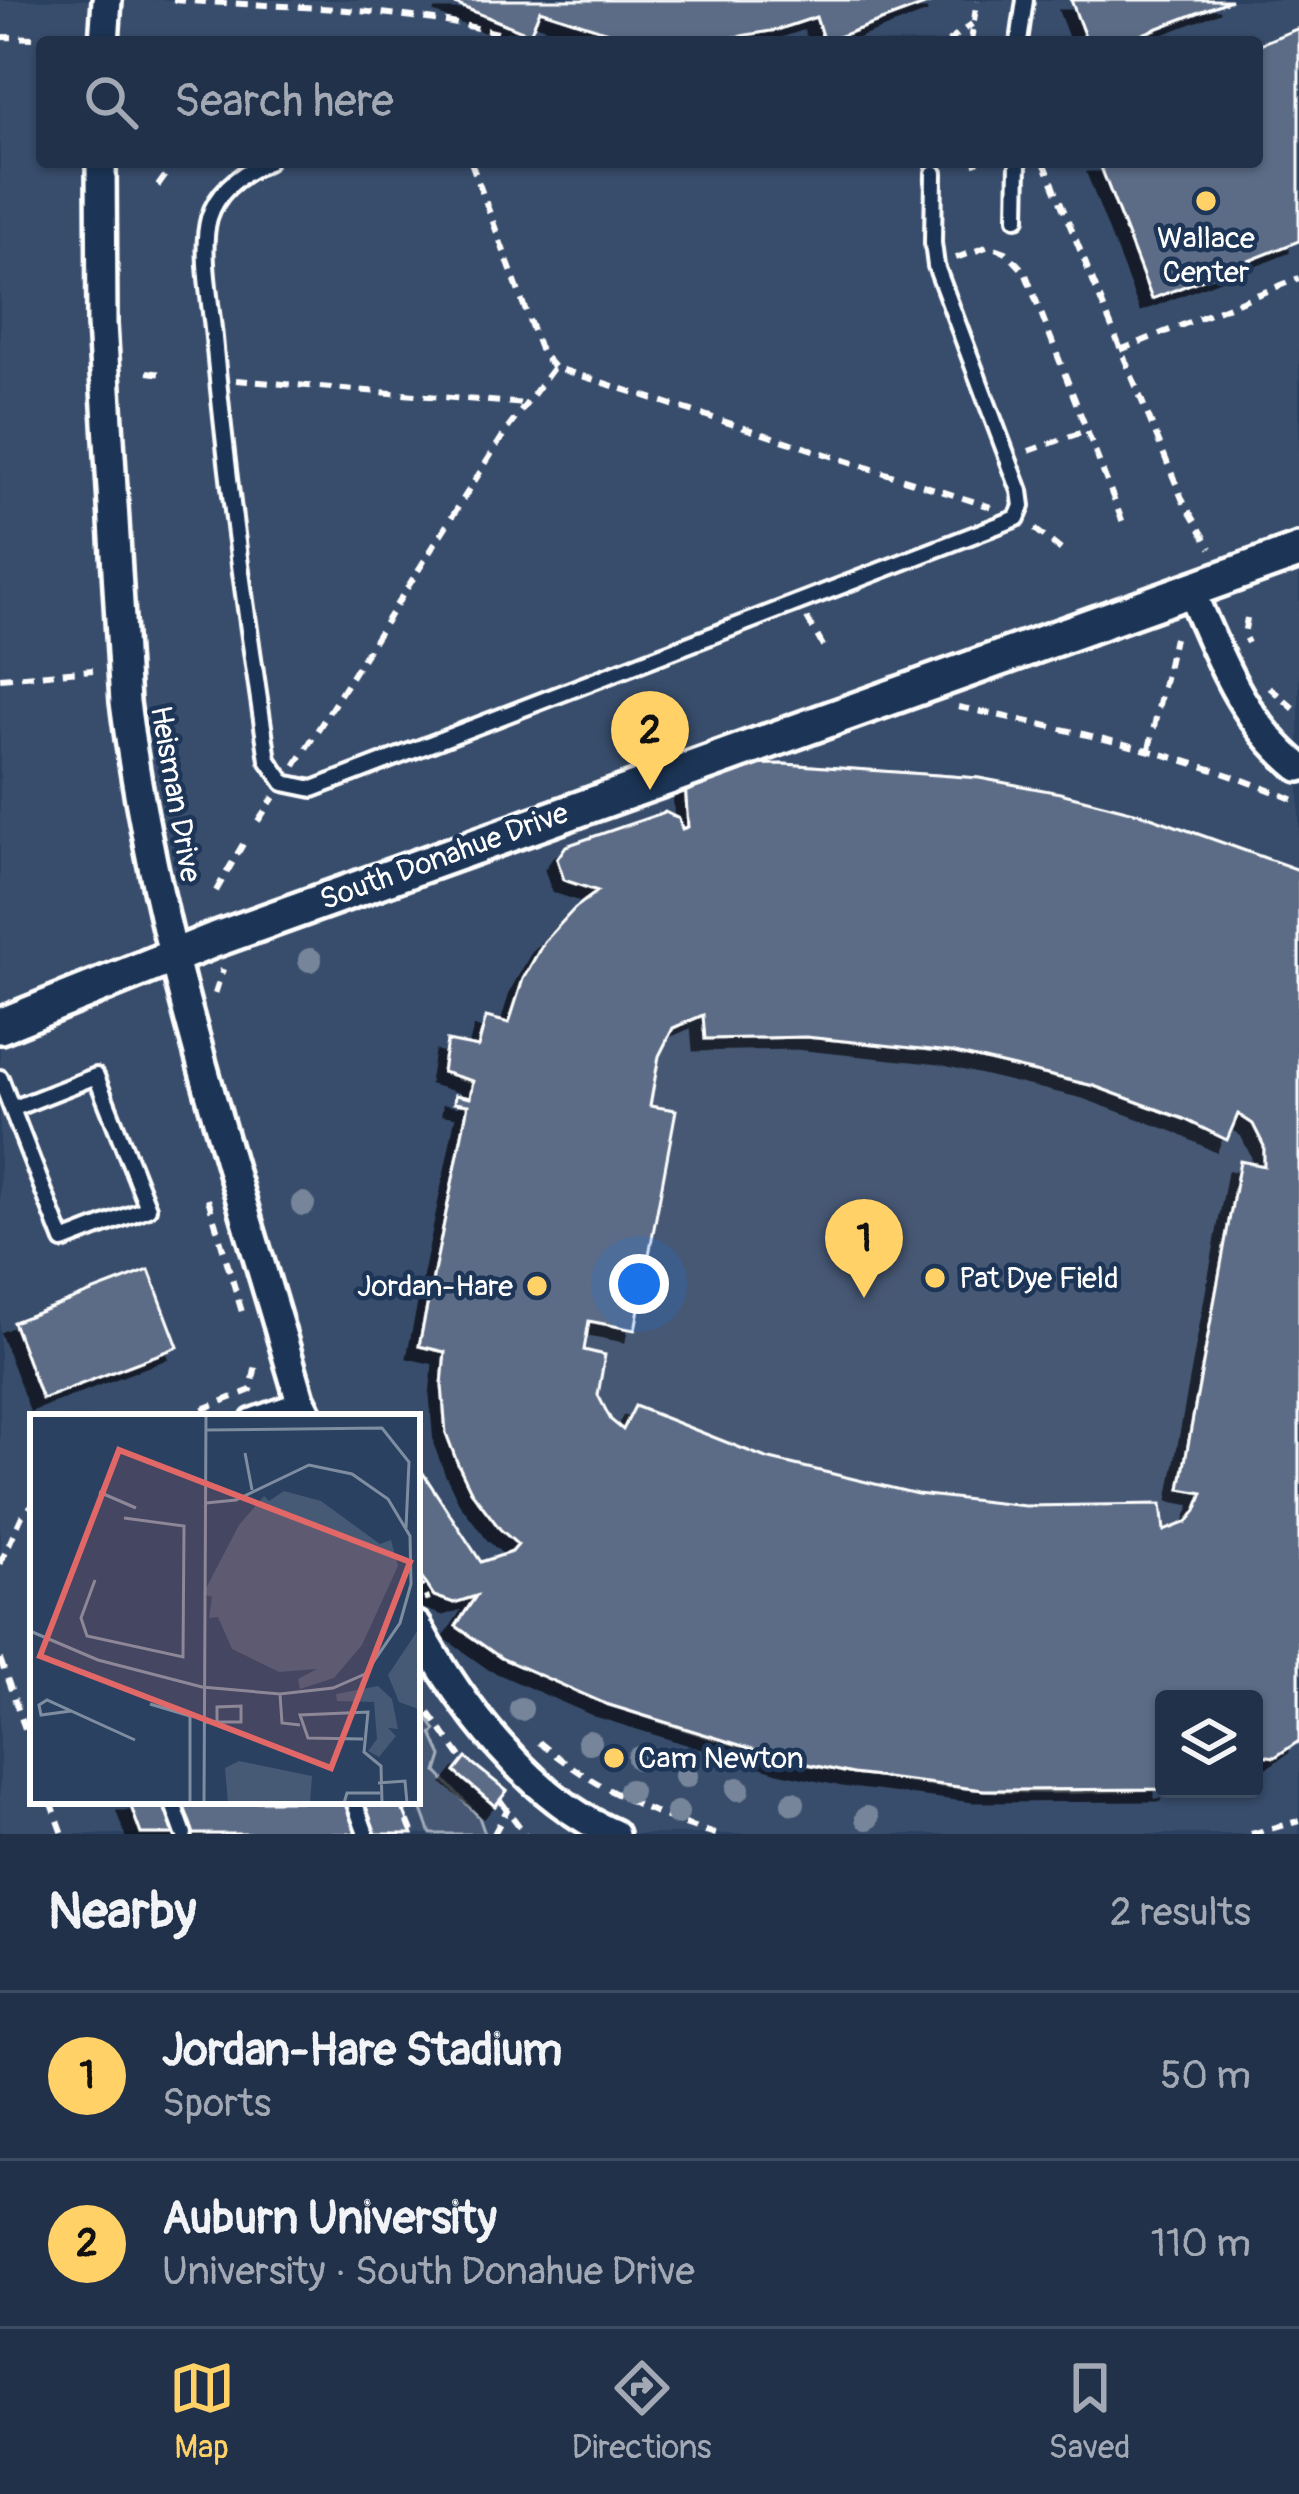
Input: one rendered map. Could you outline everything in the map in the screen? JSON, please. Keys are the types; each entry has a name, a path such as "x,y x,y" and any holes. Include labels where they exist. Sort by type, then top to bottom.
{"street":[{"path":"104,36 107,0"},
{"name":"Heisman Drive","path":"100,168 102,324 125,702 133,763 174,955 304,1408"},
{"name":"South Donahue Drive","path":"0,1026 174,955 1299,551"},
{"path":"1191,592 1229,681 1271,745 1299,767"},
{"path":"424,1617 445,1677 508,1756 590,1823 614,1834"}],"lane":[{"path":"1020,36 1024,0"},
{"path":"254,168 223,192 209,218 207,249 218,378 239,570 268,760 284,783 313,789 1017,518 1022,506 1020,490 936,266 934,173"},
{"path":"1017,218 1018,168"},
{"path":"0,1078 63,1241 148,1208 96,1076 12,1109"},
{"path":"268,1414 304,1408"},
{"path":"173,1804 184,1834"},
{"path":"354,1804 366,1834"}],"path":[{"path":"172,0 421,16 471,23 511,36"},
{"path":"971,36 977,0"},
{"path":"956,36 972,24"},
{"path":"0,37 36,38"},
{"path":"158,186 172,168"},
{"path":"473,168 535,337 554,367 1017,518 1065,553"},
{"path":"1046,168 1183,501 1211,548"},
{"path":"936,266 989,246 1006,253 1025,272 1125,528"},
{"path":"1120,350 1299,278"},
{"path":"284,783 525,404 554,367"},
{"path":"147,372 163,374"},
{"path":"218,378 525,404"},
{"path":"1008,459 1088,430"},
{"path":"1247,618 1244,635 1251,651"},
{"path":"1149,749 1174,638"},
{"path":"0,678 94,670"},
{"path":"1265,683 1299,712"},
{"path":"943,704 1149,749 1242,778 1299,802"},
{"path":"217,891 246,839"},
{"path":"191,1414 251,1390"},
{"path":"0,1564 30,1509"},
{"path":"0,1659 30,1743"},
{"path":"420,1701 464,1761"},
{"path":"525,1730 570,1768 679,1823 716,1834"},
{"path":"500,1800 525,1834"},
{"path":"52,1804 63,1834"},
{"path":"401,1804 412,1834"},
{"path":"494,1834 508,1808"},
{"path":"1251,1834 1299,1821"}],"shaded area":[{"path":"0,0 1299,0 1299,1834 0,1834"},
{"name":"Jordan-Hare","path":"784,764 979,778 1142,814 1299,870 1299,1741 1275,1757 1263,1755 1263,1690 1155,1690 1155,1789 981,1790 823,1767 670,1725 559,1683 456,1626 474,1597 456,1602 439,1598 428,1586 420,1568 420,1469 480,1562 512,1552 518,1544 480,1503 456,1458 445,1408 444,1352 419,1346 468,1106 454,1103 455,1095 470,1098 472,1082 458,1079 447,1041 478,1047 486,1017 509,1023 542,950 566,919 597,892 564,880 557,859 566,846 665,812 679,819 682,828 688,827 684,766"},
{"path":"420,1708 436,1730 432,1734 442,1756 437,1772 479,1817 485,1834 431,1834 420,1804"}],"building":[{"path":"445,0 938,0 840,36 822,36 816,17 740,36 642,36 611,33 540,10 530,34"},
{"path":"1071,0 1231,0 1138,36 1085,36"},
{"name":"Wallace Center","path":"1299,28 1299,241 1152,299 1101,168 1263,168 1263,43"},
{"name":"Jordan-Hare","path":"784,764 979,778 1060,793 1142,814 1299,870 1299,1741 1275,1757 1263,1755 1263,1690 1155,1690 1155,1789 984,1790 853,1774 789,1760 606,1704 501,1658 456,1626 476,1596 454,1603 434,1596 420,1575 420,1469 481,1562 512,1552 518,1545 471,1491 446,1433 445,1352 419,1346 468,1105 454,1103 455,1095 470,1098 473,1081 442,1072 447,1041 478,1047 486,1017 509,1023 523,979 544,942 598,891 564,880 557,859 566,846 665,812 679,819 682,829 688,827 684,766","holes":["703,1015 705,1039 806,1037 951,1052 1094,1086 1227,1140 1238,1114 1253,1124 1264,1146 1264,1166 1240,1161 1180,1489 1203,1493 1187,1522 1164,1531 1161,1504 1025,1506 917,1494 766,1458 635,1406 623,1430 611,1420 598,1395 605,1355 584,1350 589,1321 635,1330 676,1110 650,1106 659,1056 673,1028"]},
{"path":"149,1270 178,1347 42,1399 13,1322"},
{"path":"466,1758 507,1791 495,1806 455,1772"},
{"path":"130,1804 401,1804 413,1834 141,1834"}],"place":[{"name":"Wallace Center","path":"1206,201"},
{"name":"Auburn University","path":"650,790"},
{"name":"Pat Dye Field","path":"935,1278"},
{"name":"Jordan-Hare","path":"537,1286"},
{"name":"Jordan-Hare Stadium","path":"864,1298"},
{"name":"Cam Newton","path":"614,1758"}]}
